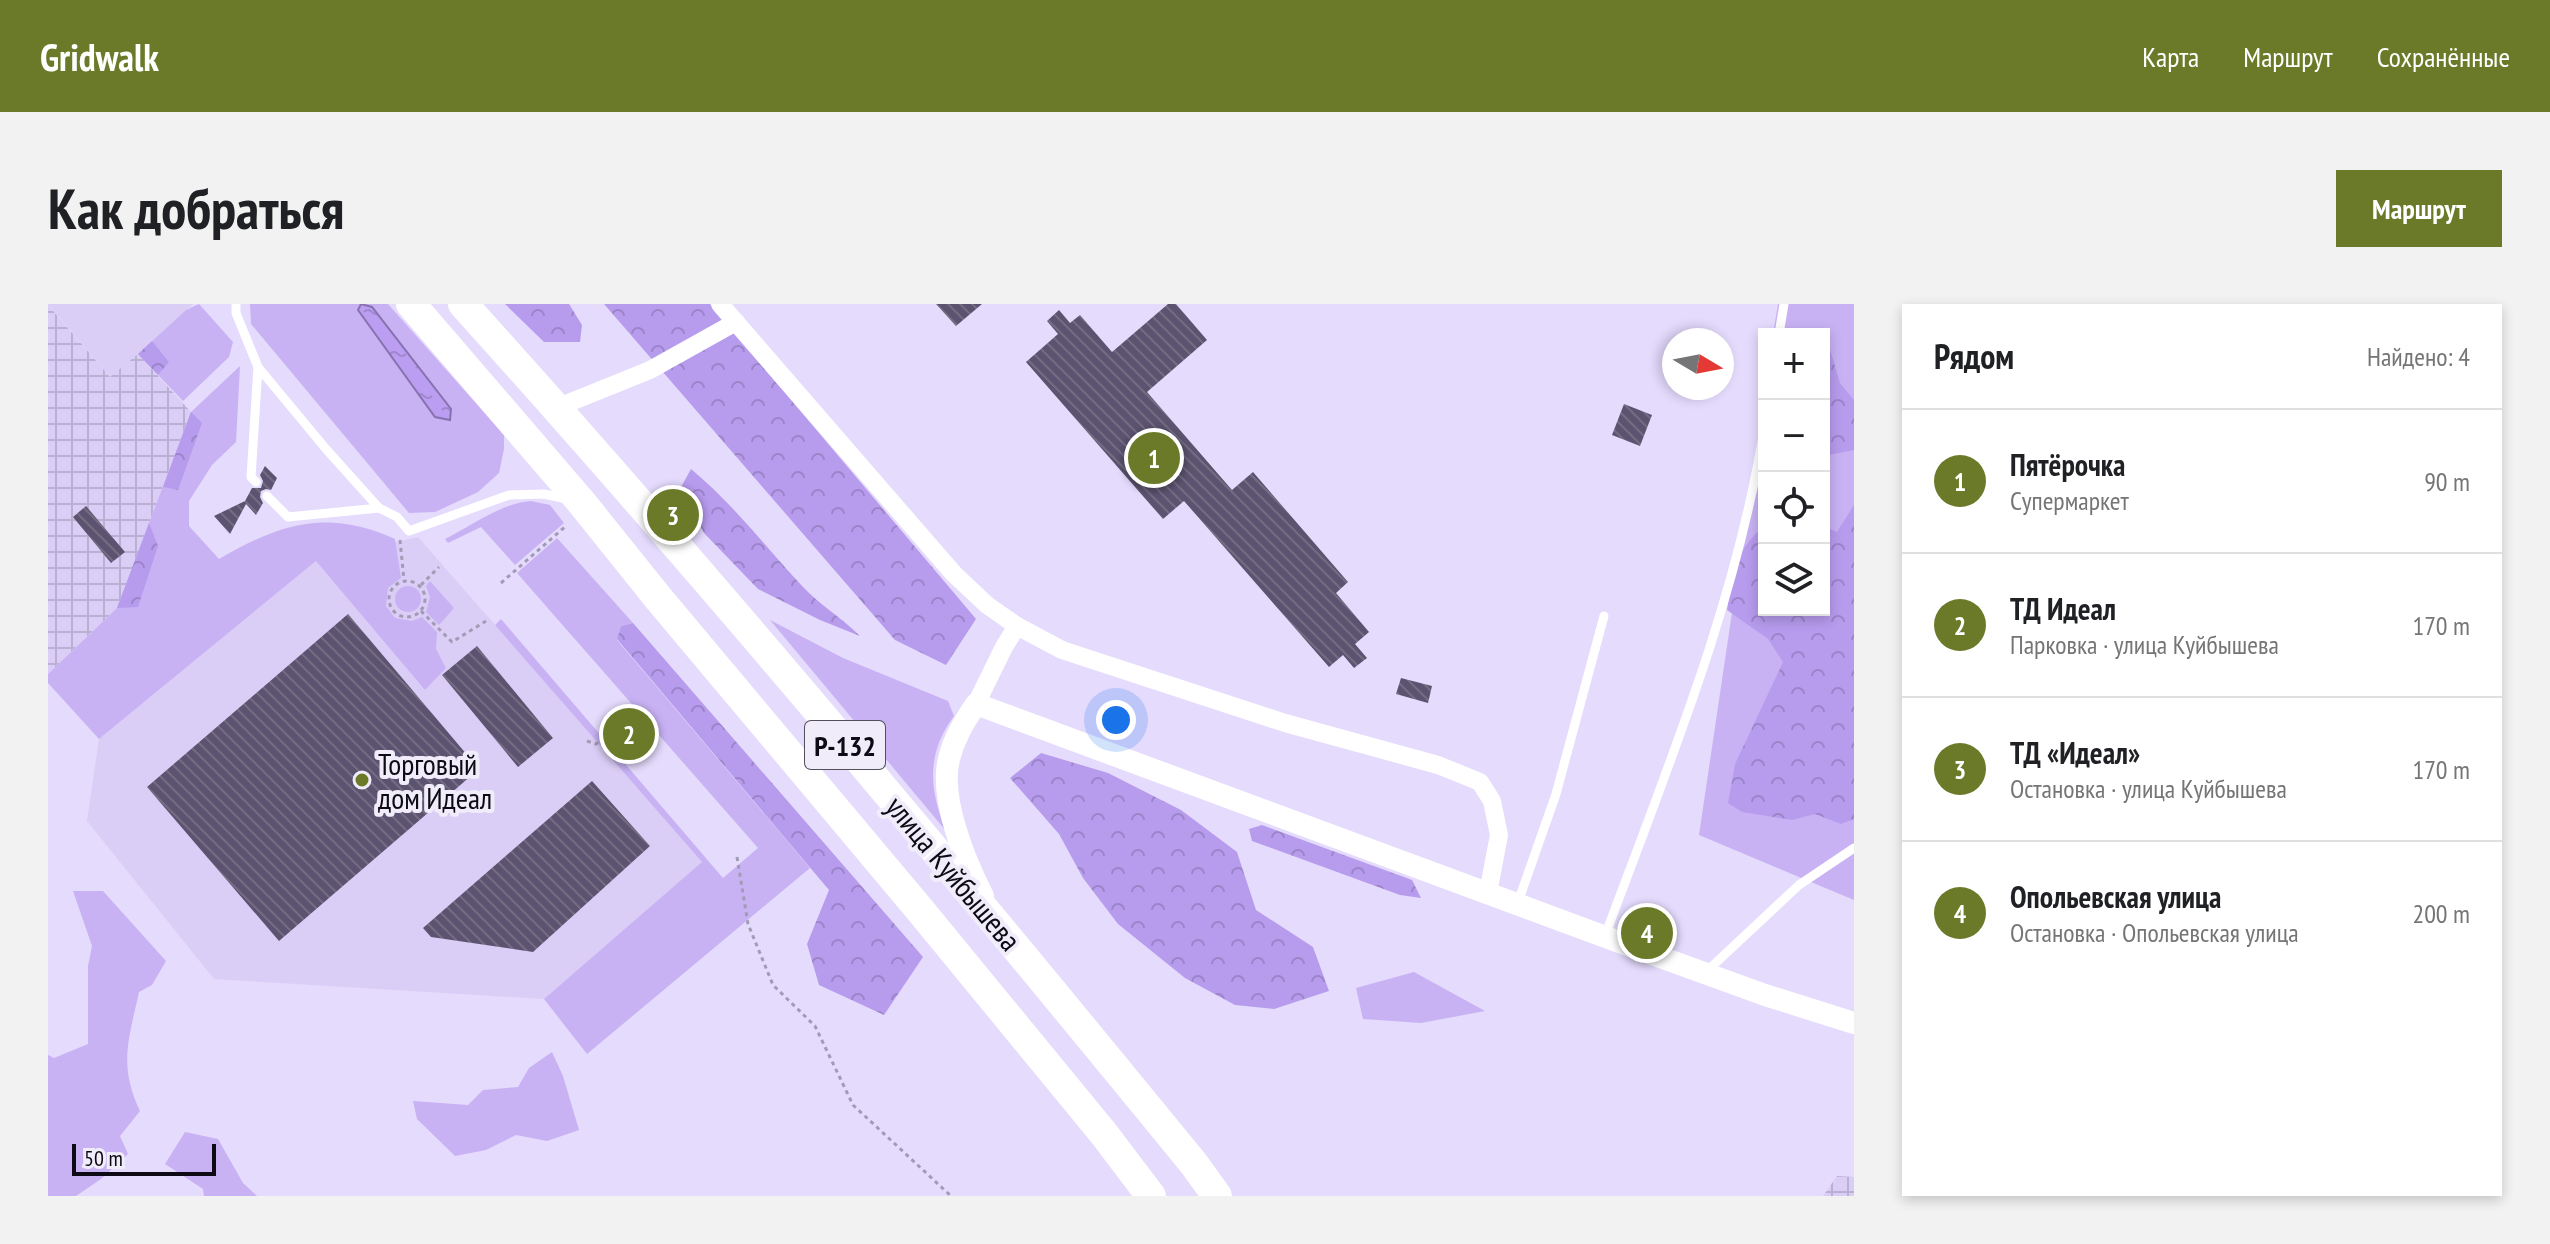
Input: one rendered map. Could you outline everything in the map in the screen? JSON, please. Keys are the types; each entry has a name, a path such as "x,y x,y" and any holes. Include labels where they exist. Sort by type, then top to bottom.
{"highway":[{"name":"улица Куйбышева","path":"411,304 575,514 659,599 920,910 1151,1196"},
{"name":"улица Куйбышева","path":"463,304 556,408 996,922 1217,1196"}],"street":[{"path":"720,304 954,574 987,605 1017,626 1062,650 1285,723 1438,765 1480,782 1492,801 1499,835 1488,893"},
{"path":"556,408 650,370 736,322"},
{"path":"996,922 972,875 947,792 948,761 959,728 976,704 1017,626"},
{"path":"976,704 1705,974 1854,1023"}],"lane":[{"path":"236,304 236,313 258,367 379,508 397,517 409,531 509,495 544,494 575,514"},
{"path":"1780,328 1784,304"},
{"path":"256,482 251,477 258,367"},
{"path":"1604,937 1687,715 1724,599 1758,467"},
{"path":"267,496 288,517 379,508"},
{"path":"1517,905 1556,794 1604,616"},
{"path":"1705,974 1799,885 1854,848"}],"path":[{"path":"501,583 575,514"},
{"path":"397,517 404,580"},
{"path":"421,585 439,567"},
{"path":"404,580 421,585 426,598 421,611 407,617 393,610 389,596 392,589 404,580"},
{"path":"421,611 452,642 486,621"},
{"path":"587,741 596,744 621,723"},
{"path":"737,857 748,924 773,985 815,1026 853,1105 951,1196"}],"shaded area":[{"path":"48,304 193,304 111,378"},
{"path":"199,304 233,342 229,357 183,401 138,354 186,310"},
{"path":"250,304 388,304 504,435 499,473 478,492 435,512 409,513 251,324"},
{"path":"1778,304 1854,304 1854,900 1699,835 1758,437 1758,616 1830,616 1830,328 1774,328"},
{"path":"48,305 110,377 138,354 191,412 117,608 48,674"},
{"path":"240,366 236,442 212,465 189,501 189,526 219,559 262,537 304,524 347,524 395,539 401,578 388,588 386,606 395,618 412,621 422,617 437,632 436,649 446,668 425,690 316,561 99,739 48,683 48,674 117,608 191,412"},
{"path":"531,501 550,505 564,523 515,565 481,527 448,543 445,539 498,510"},
{"name":"Торговый дом Идеал","path":"418,537 703,862 544,999 214,979 87,821 99,739 316,561"},
{"path":"557,538 633,623 621,626 617,640 810,868 587,1054 544,999 702,862 495,625 501,619 723,878 758,848 517,573"},
{"path":"430,581 454,608 439,625 426,612 430,597 426,586"},
{"path":"408,586 417,590 421,599 417,608 408,612 399,608 395,599 399,590"},
{"path":"770,620 843,658 948,701 954,716 939,744 933,772 936,801 946,831"},
{"path":"73,891 103,891 166,961 152,985 139,992 132,1024 127,1066 140,1111 120,1136 128,1154 101,1179 76,1196 48,1196 48,1055 54,1058 88,1044 88,966 92,946"},
{"path":"1414,972 1485,1011 1421,1023 1363,1019 1356,988"},
{"path":"552,1052 563,1076 579,1130 547,1141 516,1135 486,1150 455,1156 417,1119 413,1101 468,1105 483,1090 518,1087 529,1068"},
{"path":"185,1132 218,1139 243,1183 257,1196 204,1196 203,1189 165,1164"},
{"path":"1837,1176 1854,1177 1854,1196 1823,1196"}],"green space":[{"path":"505,304 569,304 582,325 580,342 544,342"},
{"path":"604,304 710,304 976,619 946,665 895,640"},
{"path":"152,341 169,362 158,375 138,354"},
{"path":"1830,349 1840,383 1854,400 1854,450 1830,455"},
{"path":"191,412 202,423 178,490 163,487"},
{"path":"691,469 735,511 810,594 860,636 758,589 704,533 680,489"},
{"path":"1854,505 1854,819 1841,824 1815,814 1792,820 1742,812 1728,803 1735,764 1783,662 1768,639 1727,610 1736,564 1746,545 1758,532 1758,616 1830,616 1830,529 1837,532"},
{"path":"149,523 158,546 138,607 117,608"},
{"path":"633,623 923,957 884,1015 819,985 807,944 829,890 617,639 621,626"},
{"path":"1041,753 1108,773 1181,810 1237,852 1256,910 1313,947 1329,991 1274,1009 1235,1005 1185,978 1118,924 1083,878 1059,834 1010,778"},
{"path":"1262,825 1412,880 1421,898 1400,895 1252,841 1249,829"}],"water":[{"path":"361,304 372,307 451,409 450,420 435,417 358,310"}],"building":[{"path":"936,304 982,304 956,326"},
{"path":"1168,304 1176,304 1207,340 1147,392 1232,490 1253,472 1348,582 1336,593 1369,632 1355,644 1367,658 1354,668 1343,655 1329,667 1184,501 1163,519 1026,362 1058,334 1047,321 1059,310 1070,323 1080,315 1112,352"},
{"path":"1624,404 1652,415 1640,446 1612,435"},
{"path":"265,466 277,478 271,490 261,491 263,503 256,515 246,504 230,534 214,516 245,501 252,488 261,488 263,481 260,475"},
{"path":"86,506 125,552 111,563 73,517"},
{"path":"348,614 479,769 279,941 147,787"},
{"path":"477,646 553,738 518,767 442,675"},
{"path":"1401,678 1432,686 1428,703 1396,694"},
{"path":"592,781 650,846 533,952 431,937 423,928"}],"place":[{"name":"Пятёрочка","path":"1154,458"},
{"name":"ТД «Идеал»","path":"673,515"},
{"name":"ТД Идеал","path":"629,734"},
{"name":"Торговый дом Идеал","path":"362,780"},
{"name":"Опольевская улица","path":"1647,933"}]}
